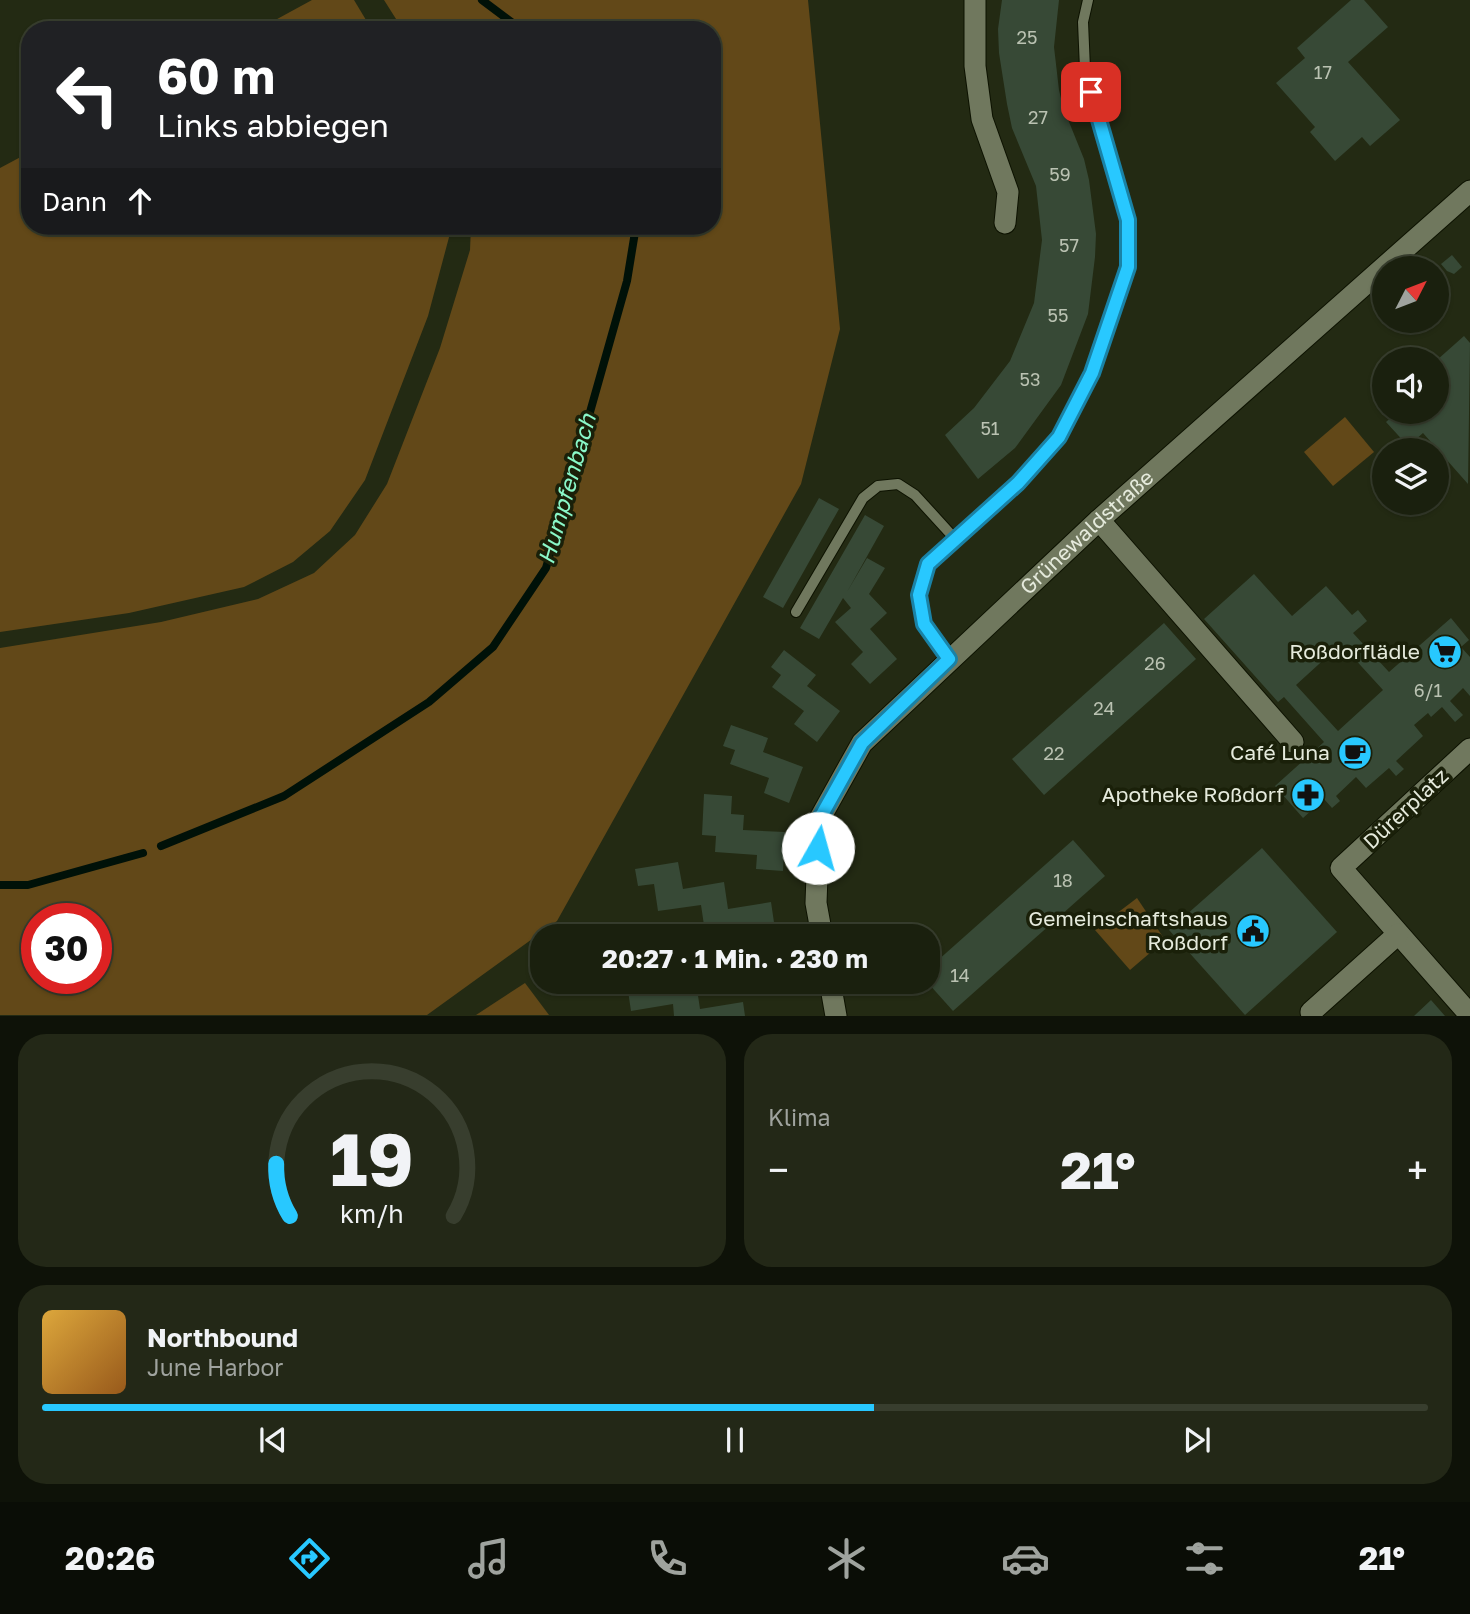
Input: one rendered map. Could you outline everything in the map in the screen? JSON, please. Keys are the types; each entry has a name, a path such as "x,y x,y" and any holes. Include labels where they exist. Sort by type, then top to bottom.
{"street":[{"path":"975,0 975,66 982,120 1008,192 1005,223"},
{"name":"Grünewaldstraße","path":"820,924 816,903 819,820 862,743 1099,520 1470,191"},
{"path":"1099,520 1293,742"},
{"name":"Dürerplatz","path":"1398,934 1341,868 1470,749"},
{"path":"1311,1012 1398,934 1470,1015"},
{"path":"832,994 836,1016"}],"lane":[{"path":"949,659 924,624 919,595 928,564 1018,483 1059,437 1092,373 1128,267 1128,220 1085,69 1083,22 1088,0"},
{"path":"796,612 863,498 878,486 898,484 915,495 956,540"}],"shaded area":[{"path":"312,0 354,0 367,21 274,21"},
{"path":"384,0 808,0 840,329 801,484 557,921 553,924 530,924 530,941 427,1015 0,1015 0,648 161,622 258,599 314,573 355,535 387,484 440,348 470,250 471,235 721,235 721,21 397,21"},
{"path":"21,157 21,235 450,235 428,316 365,480 330,531 293,562 244,587 129,613 0,632 0,168"},
{"path":"1345,417 1372,450 1372,454 1333,486 1304,452"},
{"path":"1137,898 1165,940 1130,970 1095,930"},
{"path":"525,983 530,994 533,994 549,1015 476,1015"}],"building":[{"path":"1002,0 1059,0 1054,47 1059,90 1089,180 1096,234 1095,257 1088,314 1061,385 1015,448 978,479 945,435 974,408 1010,361 1034,303 1042,240 1036,186 1012,128 1007,104 999,53 998,29"},
{"path":"1351,0 1364,0 1388,27 1348,62 1400,120 1370,146 1362,137 1335,161 1310,132 1315,127 1276,83 1305,58 1297,48"},
{"path":"1452,255 1462,267 1454,274 1449,272 1449,257"},
{"path":"1464,336 1470,343 1468,484 1449,462 1449,438 1427,438 1423,433 1417,438 1401,438 1388,424 1449,424 1449,349"},
{"path":"819,498 839,509 783,608 763,597"},
{"path":"865,515 884,526 847,592 867,558 885,568 869,594 887,613 870,629 897,659 870,684 851,664 863,652 835,622 851,608 843,598 819,639 800,628"},
{"path":"1254,574 1292,616 1326,586 1352,615 1358,610 1367,621 1353,633 1389,672 1451,618 1469,640 1461,647 1470,657 1470,696 1463,688 1450,701 1463,715 1455,722 1442,707 1431,717 1428,713 1414,725 1423,736 1396,761 1404,769 1396,776 1389,768 1366,788 1356,777 1336,796 1340,801 1332,808 1324,799 1303,818 1275,786 1324,742 1284,697 1278,702 1204,619","holes":["1341,644 1383,690 1338,731 1296,685"]},
{"path":"1164,623 1196,659 1044,795 1012,759"},
{"path":"784,650 816,675 807,686 840,711 817,742 794,724 804,711 772,687 781,675 771,667"},
{"path":"731,725 768,738 763,752 803,767 789,803 764,793 769,778 730,764 735,750 723,746"},
{"path":"704,794 732,796 731,814 744,815 743,830 785,832 783,871 756,869 757,855 715,852 716,836 702,835"},
{"path":"1073,840 1105,876 953,1011 938,994 940,994 940,958"},
{"name":"Gemeinschaftshaus Roßdorf","path":"1262,848 1337,932 1245,1015 1169,930"},
{"path":"678,862 683,889 724,882 728,909 771,902 774,924 704,924 701,905 658,911 654,884 638,886 635,869"},
{"path":"628,994 698,994 700,1009 743,1002 745,1016 674,1016 673,1004 631,1011"},
{"path":"1431,1000 1445,1016 1414,1016"}],"waterway":[{"name":"Humpfenbach","path":"482,0 510,21"},
{"name":"Humpfenbach","path":"161,846 284,796 429,702 493,647 546,568 627,281 635,235"},
{"name":"Humpfenbach","path":"0,885 28,885 143,853"}],"place":[{"name":"Roßdorflädle","path":"1445,652"},
{"name":"Café Luna","path":"1355,753"},
{"name":"Apotheke Roßdorf","path":"1308,795"},
{"name":"Gemeinschaftshaus Roßdorf","path":"1253,931"}],"route":[{"path":"818,848 819,820 862,743 949,659 924,624 919,595 928,564 1018,483 1059,437 1092,373 1128,267 1128,220 1091,92"}]}
